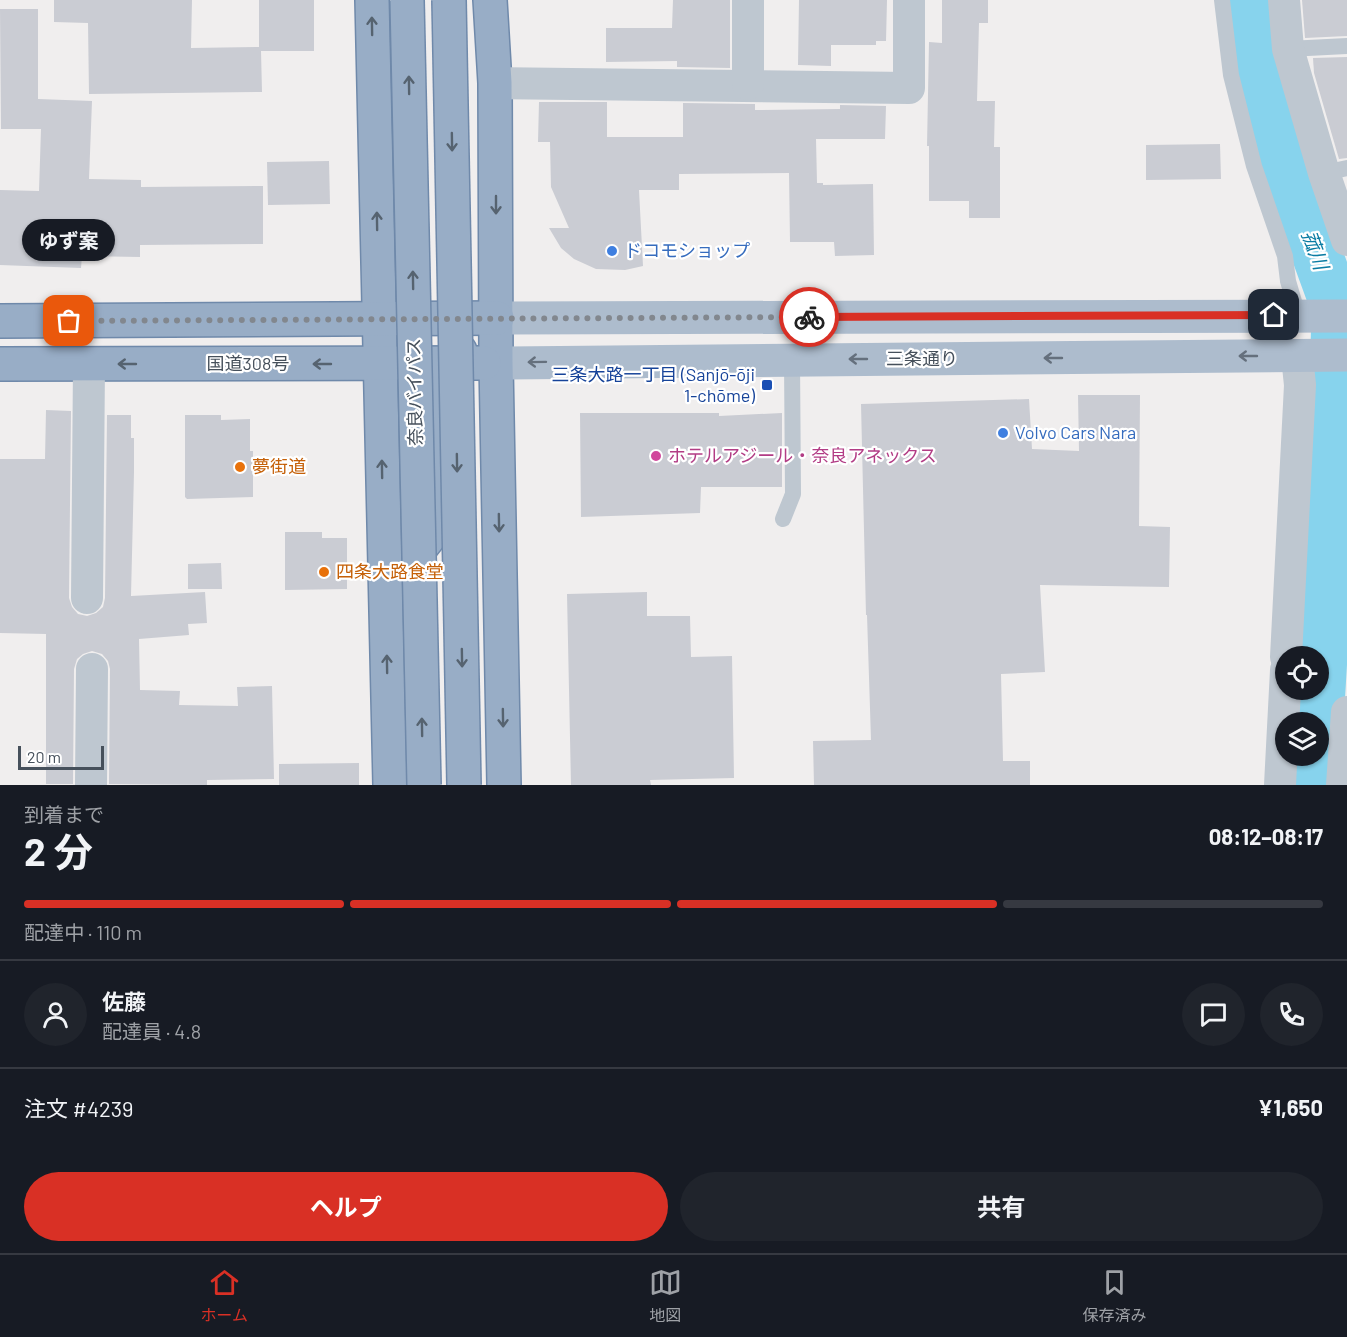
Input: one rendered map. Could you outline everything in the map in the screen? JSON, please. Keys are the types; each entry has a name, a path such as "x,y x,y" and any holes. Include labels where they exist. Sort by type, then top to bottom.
{"highway":[{"path":"372,0 390,785"},
{"name":"奈良バイパス","path":"407,0 424,785"},
{"path":"449,0 464,785"},
{"path":"490,0 495,83 496,363 504,785"},
{"path":"0,321 497,318"},
{"path":"385,577 409,561 430,536 435,506 436,400 452,363 463,347 497,318"},
{"name":"国道308号","path":"0,364 496,363"}],"main road":[{"path":"497,318 1347,316"},
{"name":"三条通り","path":"496,363 1347,355"}],"street":[{"path":"748,0 748,84"},
{"path":"495,83 748,84 909,88 909,0"},
{"path":"1284,0 1288,49 1336,170 1347,240"},
{"path":"1287,646 1302,355"},
{"path":"87,597 89,364"},
{"path":"91,785 92,669"},
{"path":"1280,785 1284,700"},
{"path":"1342,785 1347,712"}],"lane":[{"path":"1222,0 1231,75 1254,166 1285,256 1288,281 1303,315"},
{"path":"1288,49 1347,46"},
{"path":"783,519 793,494 792,360"}],"building":[{"path":"54,0 192,0 191,48 259,47 259,0 314,0 314,51 261,51 262,92 89,94 88,23 54,22"},
{"path":"673,0 730,0 730,68 677,67 677,61 606,62 606,28 672,28"},
{"path":"799,0 887,0 886,41 876,41 876,45 831,45 831,66 798,65"},
{"path":"942,0 988,0 988,23 979,23 977,101 995,101 994,147 1000,147 1000,218 969,218 969,201 929,201 929,146 927,146 929,42 942,43"},
{"path":"1302,0 1347,0 1347,36 1305,38"},
{"path":"0,9 38,9 38,99 92,101 89,179 141,180 141,187 263,186 263,244 140,245 140,257 82,256 81,268 0,265 0,190 39,191 41,129 1,129"},
{"path":"1347,57 1347,158 1339,159 1314,73 1313,58"},
{"path":"539,102 607,102 607,137 683,137 683,103 755,104 755,110 840,109 840,105 886,106 885,139 816,139 817,183 823,183 823,185 873,184 874,255 835,256 834,242 790,242 789,173 679,174 679,190 639,190 643,266 625,270 596,269 574,259 561,248 549,228 569,228 551,187 550,142 538,142"},
{"path":"1220,144 1221,179 1146,180 1146,145"},
{"path":"329,161 330,204 268,205 267,162"},
{"path":"1078,395 1140,395 1139,526 1170,527 1169,587 1040,585 1045,672 1001,674 1003,761 1030,761 1030,785 814,785 813,741 871,740 861,404 1029,399 1032,449 1079,451"},
{"path":"46,410 71,411 69,598 72,607 78,614 87,616 103,607 105,598 107,415 131,415 134,472 131,596 205,592 207,623 188,624 189,635 139,639 140,690 180,691 179,705 238,706 237,687 272,686 274,779 207,780 207,785 109,784 110,669 108,661 102,654 92,651 77,659 74,669 73,784 46,784 46,634 0,633 0,459 45,459"},
{"path":"580,413 719,413 719,416 782,413 782,487 701,487 700,513 581,517"},
{"path":"185,415 221,415 221,420 250,419 253,497 187,499 185,497"},
{"path":"285,532 322,532 322,538 347,538 347,589 285,590"},
{"path":"221,563 222,589 188,589 188,564"},
{"path":"647,592 647,616 690,616 691,657 732,656 734,778 650,780 651,785 571,785 567,594"},
{"path":"359,763 359,785 279,785 279,764"}],"waterway":[{"name":"菰川","path":"1246,0 1248,32 1271,128 1337,309 1333,470 1319,712"},
{"name":"菰川","path":"1314,785 1315,766"}],"way so far":[{"path":"69,321 809,317"}],"place":[{"name":"ドコモショップ","path":"612,251"},
{"name":"ゆず案","path":"69,321"},
{"name":"三条大路一丁目 (Sanjō-ōji 1-chōme)","path":"767,385"},
{"name":"Volvo Cars Nara","path":"1003,433"},
{"name":"ホテルアジール・奈良アネックス","path":"656,456"},
{"name":"夢街道","path":"240,467"},
{"name":"四条大路食堂","path":"324,572"}],"route":[{"path":"809,317 1274,315"}]}
